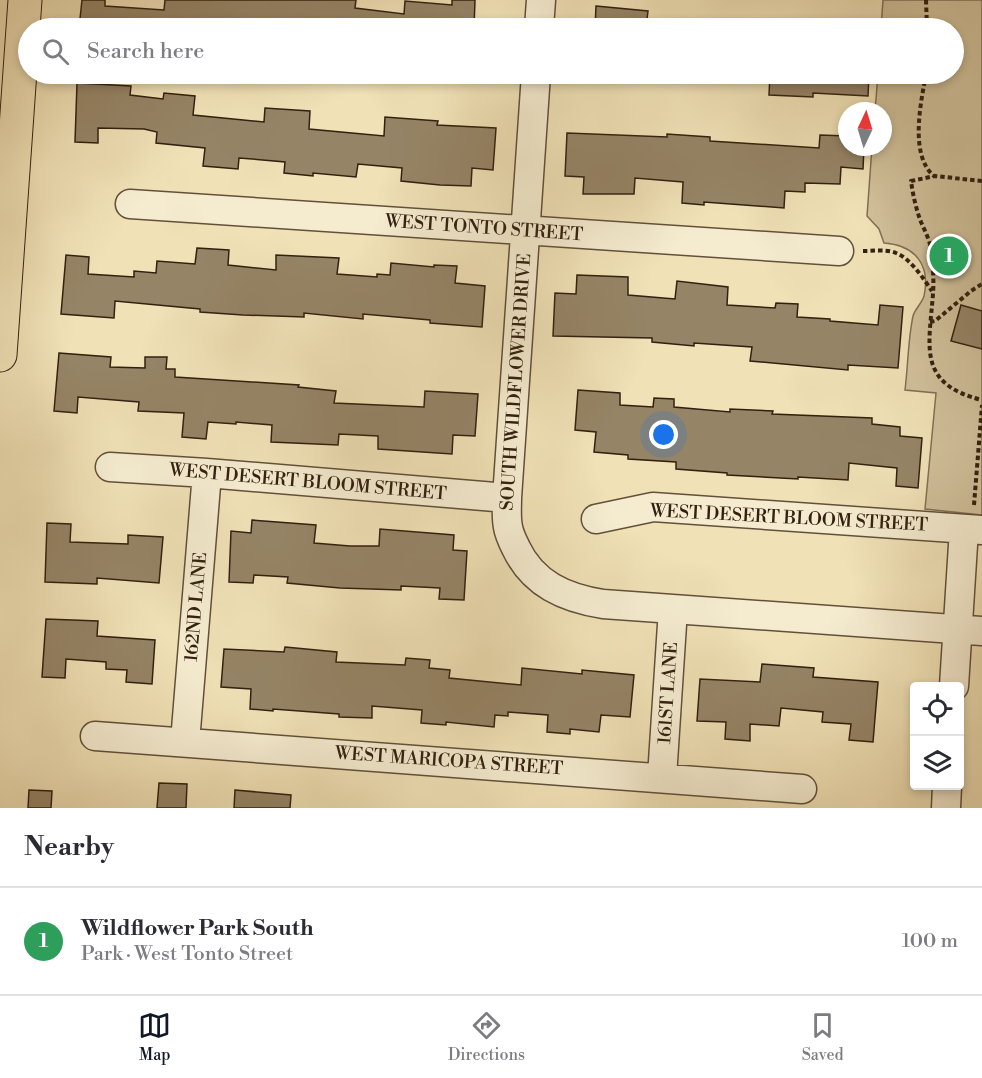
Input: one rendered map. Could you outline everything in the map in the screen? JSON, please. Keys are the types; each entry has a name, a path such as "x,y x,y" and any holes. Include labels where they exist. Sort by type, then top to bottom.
{"main road":[{"path":"20,18 24,0"},
{"path":"0,355 10,56 18,24"}],"street":[{"path":"540,18 541,0"},
{"name":"SOUTH WILDFLOWER DRIVE","path":"535,84 507,498 508,527 523,562 539,580 559,593 581,601 972,630"},
{"name":"WEST TONTO STREET","path":"130,204 838,251"},
{"name":"WEST DESERT BLOOM STREET","path":"110,467 507,498"},
{"name":"162ND LANE","path":"185,742 207,473"},
{"name":"WEST DESERT BLOOM STREET","path":"596,519 653,507 973,530"},
{"path":"956,682 972,630 973,530"},
{"name":"161ST LANE","path":"662,777 673,609"},
{"name":"WEST MARICOPA STREET","path":"95,736 802,789"},
{"path":"946,808 947,790"}],"path":[{"path":"926,0 927,18"},
{"path":"925,84 919,128 920,148 925,165 935,177"},
{"path":"973,530 982,402 960,394 945,384 936,374 931,361 928,342 933,292 932,254 920,220 911,181 935,177 982,181"},
{"path":"838,251 897,253 922,276 933,292"},
{"path":"930,322 935,321 982,284"}],"shaded area":[{"path":"883,0 982,0 982,515 925,509 936,393 905,390 911,325 914,313 924,296 925,275 923,266 912,252 884,243 879,229 867,216 871,156 892,156 892,102 876,102 877,84 964,84 964,18 882,18"}],"building":[{"path":"82,0 105,0 105,6 164,10 165,0 356,0 355,8 404,14 405,1 452,5 452,0 475,0 474,18 80,18"},
{"path":"596,6 648,11 647,18 595,18"},
{"path":"77,84 131,86 130,95 163,99 164,93 195,96 193,115 264,122 265,108 310,111 309,129 384,136 385,117 438,121 437,125 496,128 493,170 472,168 471,186 401,181 402,168 358,164 356,177 284,173 285,162 239,158 238,169 203,166 205,148 156,143 157,132 144,129 98,128 98,143 75,142"},
{"path":"770,84 869,84 868,96 813,93 813,97 769,95"},
{"path":"567,133 667,137 667,134 710,137 710,141 819,148 820,135 838,136 838,156 864,156 863,169 841,167 840,184 805,183 805,192 785,191 784,208 704,202 704,205 682,203 683,182 635,178 634,194 583,194 584,177 565,176"},
{"path":"197,248 229,250 228,265 276,270 276,255 339,258 337,274 377,277 377,274 390,275 391,263 434,267 434,265 457,266 455,283 485,286 482,327 363,314 363,319 304,313 304,317 200,312 200,309 115,301 114,318 61,314 66,255 89,257 88,274 134,277 134,271 156,273 157,261 195,264"},
{"path":"577,275 628,277 628,295 675,299 677,281 728,287 727,305 775,308 776,303 798,304 797,317 830,319 830,321 878,325 880,305 903,307 898,368 848,365 848,370 750,361 752,347 694,343 694,346 652,342 652,338 553,336 555,293 576,294"},
{"path":"961,305 982,311 982,349 951,341"},
{"path":"59,353 111,357 110,367 145,368 145,357 167,357 166,369 175,369 175,377 299,385 298,387 336,391 334,403 424,407 425,391 478,394 475,436 453,435 452,454 378,449 378,436 339,434 338,445 271,442 272,425 236,422 236,424 208,422 206,439 182,437 184,413 138,411 139,402 78,397 77,413 54,411"},
{"path":"578,390 620,393 620,405 653,407 654,398 674,399 674,407 730,412 730,409 773,411 772,414 872,418 872,424 900,427 900,436 922,438 918,488 896,486 897,468 849,463 848,480 798,477 798,479 727,475 727,473 676,469 676,462 628,459 628,455 594,452 596,432 575,430"},
{"path":"252,520 316,525 314,543 350,546 379,546 380,529 454,535 453,550 467,551 464,600 439,599 440,588 401,586 401,590 340,588 287,583 288,577 254,575 253,583 229,582 231,531 251,533"},
{"path":"47,523 71,524 70,542 128,544 128,535 163,537 159,583 97,578 97,584 45,582"},
{"path":"46,619 98,621 97,636 155,640 152,684 126,682 127,670 106,669 106,662 66,659 65,678 42,677"},
{"path":"285,647 337,652 336,662 405,665 406,658 430,660 429,668 450,670 449,678 521,685 522,668 582,674 582,670 634,675 630,717 601,715 599,732 570,729 570,734 547,732 548,715 508,712 508,716 495,715 494,727 446,722 446,725 421,723 422,710 372,706 372,718 250,709 251,689 221,687 224,649 284,652"},
{"path":"762,664 814,668 813,677 878,682 873,742 849,740 851,724 822,722 823,712 781,708 779,726 750,724 750,741 725,739 726,722 697,721 700,679 760,682"},
{"path":"159,783 187,784 186,808 157,808"},
{"path":"29,790 52,791 51,808 28,808"},
{"path":"235,790 291,795 290,808 234,808"}],"place":[{"name":"Wildflower Park South","path":"949,256"}]}
